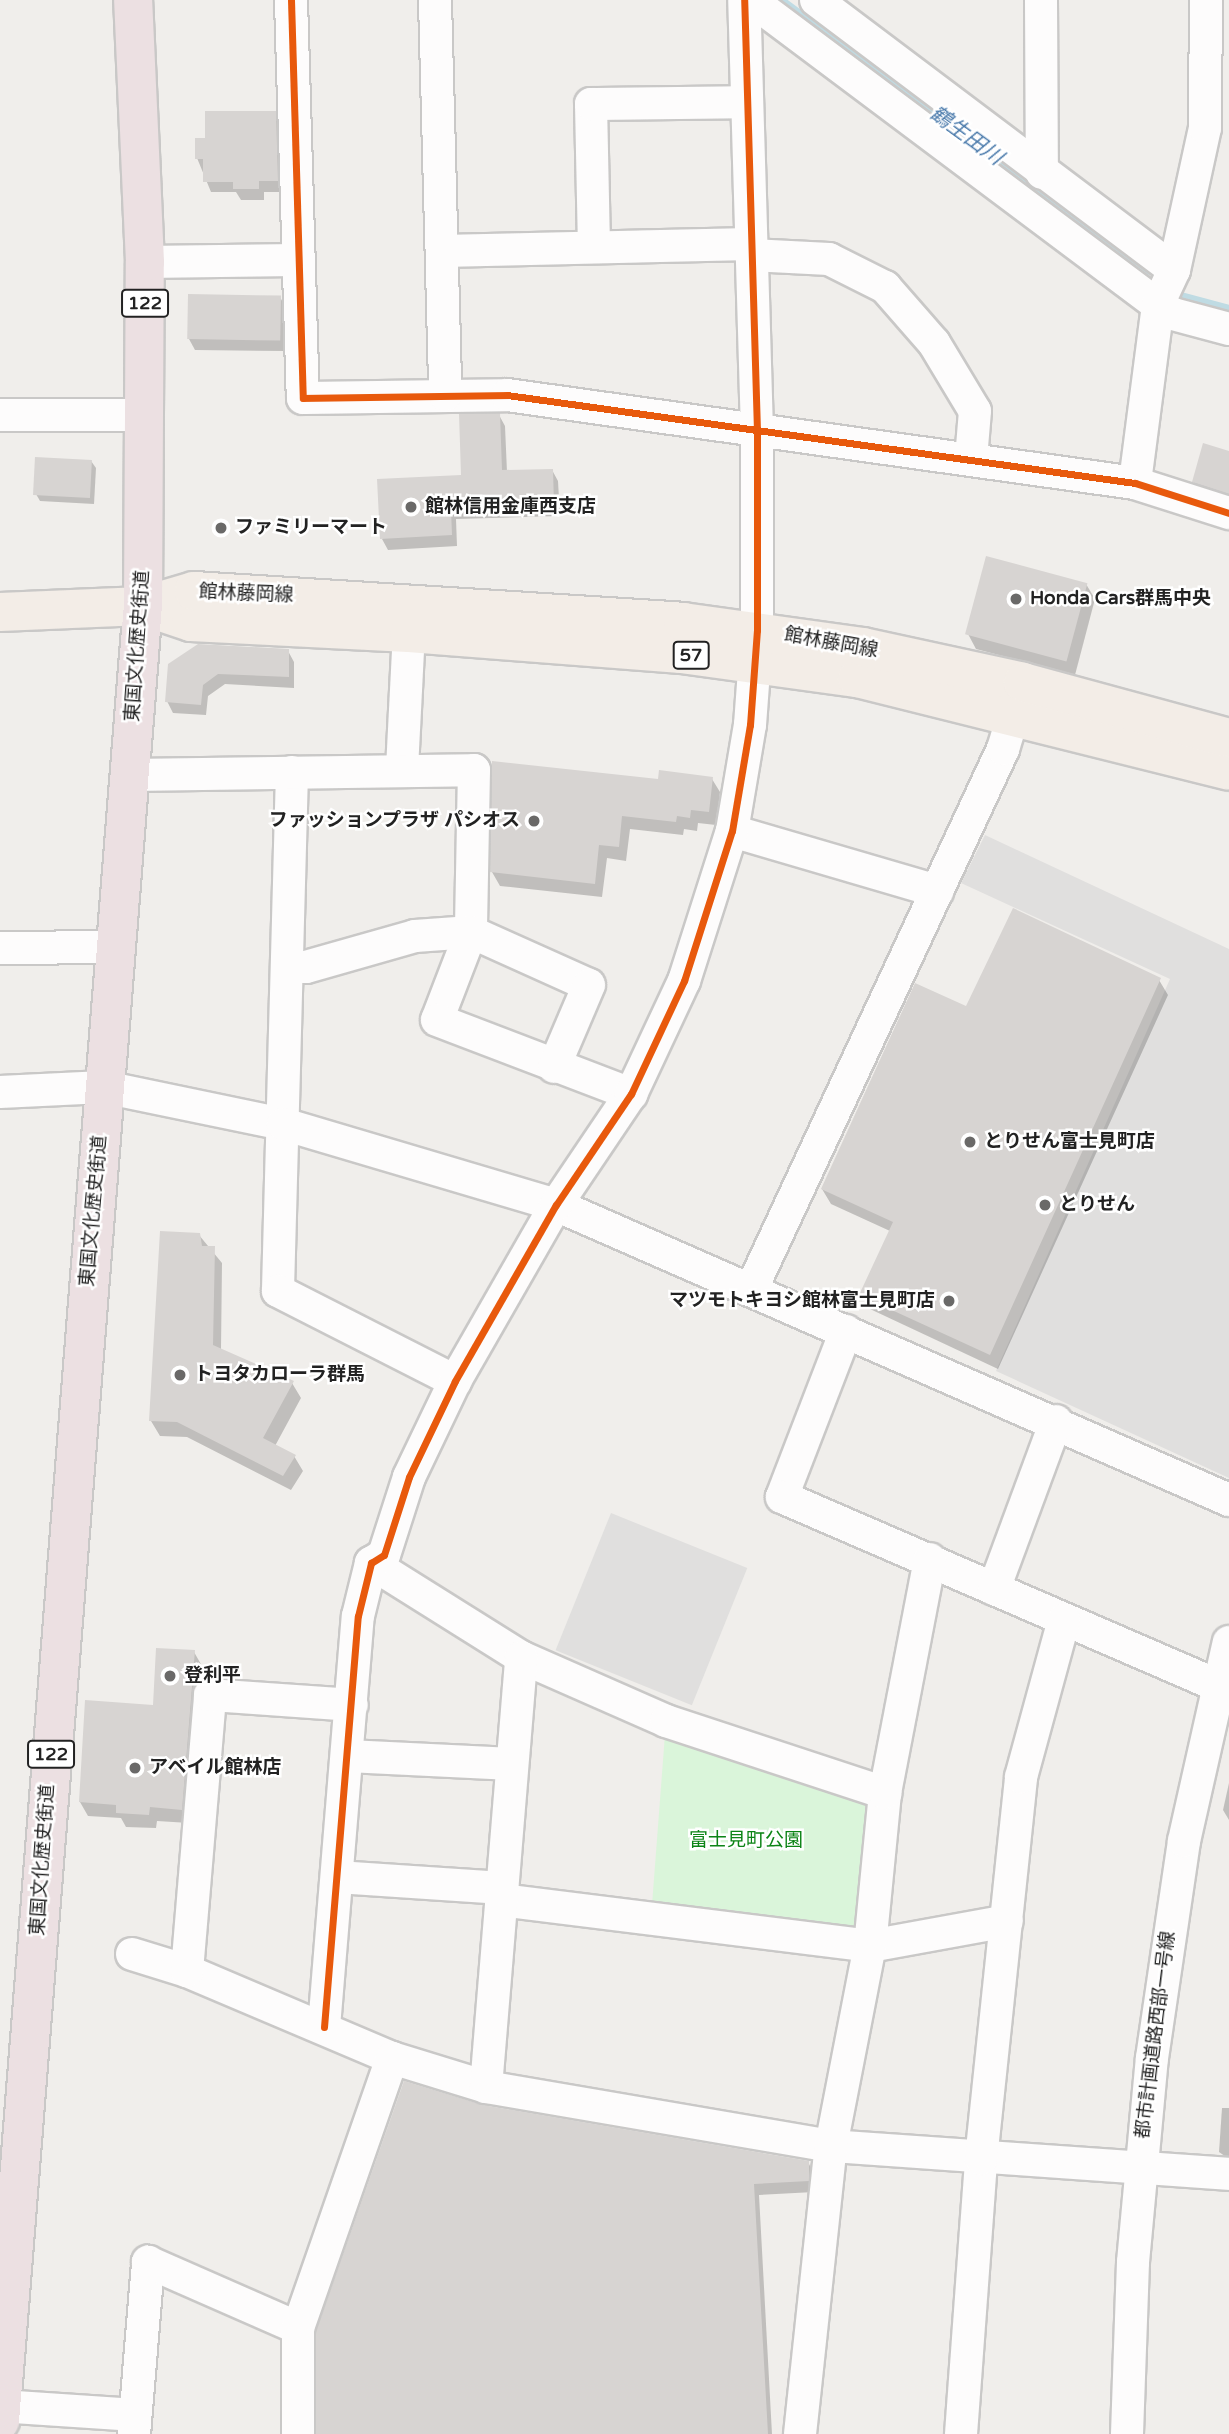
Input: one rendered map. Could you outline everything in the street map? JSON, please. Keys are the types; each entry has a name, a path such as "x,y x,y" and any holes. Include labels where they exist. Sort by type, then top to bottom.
{"highway":[{"name":"東国文化歴史街道","path":"0,2411 143,606 145,262 133,0"}],"main road":[{"name":"館林藤岡線","path":"143,606 194,591 601,615 756,647 857,678 1014,714 1229,771"},
{"path":"0,612 143,606"},
{"name":"館林藤岡線","path":"143,606 191,622 756,647 863,647 1023,682 1229,738"}],"street":[{"path":"291,0 296,260 303,398 507,395 1135,483 1229,513"},
{"path":"435,0 445,395"},
{"path":"324,2027 358,1616 371,1563 384,1556 409,1477 455,1381 556,1205 631,1094 684,981 732,831 756,647 757,431 744,0"},
{"path":"751,0 1158,305 1173,314 1229,329"},
{"path":"816,0 1174,270"},
{"path":"1041,0 1042,173"},
{"path":"1135,483 1158,305 1174,270 1205,128 1206,0"},
{"path":"594,247 591,104 746,102"},
{"path":"442,251 594,247 751,250 829,259 885,287 934,343 975,411 971,459"},
{"path":"145,262 296,260"},
{"path":"0,415 146,415"},
{"path":"402,769 409,633"},
{"path":"751,1290 937,891 1014,714"},
{"path":"129,775 474,770 471,932 437,1020 554,1067 631,1094"},
{"path":"292,772 278,1292 455,1381"},
{"path":"732,831 937,891"},
{"path":"287,967 306,967 415,936 471,932 589,985 554,1067"},
{"path":"0,948 115,947"},
{"path":"0,1092 104,1087 283,1124 556,1205 1056,1421 1229,1500"},
{"path":"846,1331 782,1497 1224,1688"},
{"path":"994,1589 1056,1421"},
{"path":"800,2434 831,2146 870,1946 885,1793 930,1559"},
{"path":"371,1563 521,1657 666,1721 885,1793"},
{"path":"961,2434 981,2159 1021,1777 1064,1620"},
{"name":"都市計画道路西部一号線","path":"1127,2434 1139,2170 1184,1840 1224,1688 1229,1642"},
{"path":"486,2087 521,1657"},
{"path":"187,1971 210,1695 352,1705"},
{"path":"348,1756 512,1764"},
{"path":"338,1877 501,1894 870,1946 1007,1921"},
{"path":"132,1954 187,1971 324,2027 391,2058 486,2087 831,2146 981,2159 1229,2174"},
{"path":"298,2434 298,2328 391,2058"},
{"path":"0,2411 135,2425 148,2262 298,2328"}],"green space":[{"name":"富士見町公園","path":"666,1721 885,1793 870,1946 651,1918"}],"shaded area":[{"path":"985,835 1229,949 1229,1478 996,1371 1170,979 961,883"},
{"path":"611,1513 747,1568 692,1705 556,1650"}],"building":[{"path":"205,111 276,111 278,181 259,181 259,189 233,189 233,182 203,182 203,159 195,159 195,138 205,138"},
{"path":"188,294 281,296 280,341 187,339"},
{"path":"500,413 502,470 553,469 554,505 451,509 452,535 380,539 377,479 461,475 459,414"},
{"path":"1203,443 1229,451 1229,494 1192,482"},
{"path":"35,457 92,460 90,498 33,495"},
{"path":"986,556 1087,583 1066,661 965,634"},
{"path":"198,644 289,649 289,677 218,674 203,685 201,705 165,702 168,664"},
{"path":"492,761 658,779 659,770 713,777 709,812 691,810 690,818 677,816 676,822 622,816 619,847 599,845 595,884 490,872"},
{"path":"1013,908 1161,978 990,1355 859,1295 893,1222 821,1189 915,983 966,1006"},
{"path":"160,1231 200,1233 202,1246 215,1246 213,1345 294,1381 263,1438 296,1455 283,1476 177,1422 149,1421"},
{"path":"156,1648 195,1650 182,1810 150,1807 149,1815 116,1813 116,1805 79,1802 85,1700 153,1705"},
{"path":"404,2081 483,2105 809,2161 809,2181 754,2184 768,2434 316,2434 316,2331"}],"waterway":[{"name":"鶴生田川","path":"782,0 1149,271"},
{"name":"鶴生田川","path":"1180,295 1229,308"}],"cycle path":[{"path":"291,0 303,398 507,395 1135,483 1229,513"},
{"path":"324,2027 358,1616 371,1563 384,1555 409,1477 455,1381 556,1205 631,1094 684,981 732,831 750,725 757,630 757,431 744,0"}],"place":[{"name":"館林信用金庫西支店","path":"411,507"},
{"name":"ファミリーマート","path":"221,528"},
{"name":"Honda Cars群馬中央","path":"1016,599"},
{"name":"ファッションプラザ パシオス","path":"534,821"},
{"name":"とりせん富士見町店","path":"970,1142"},
{"name":"とりせん","path":"1045,1205"},
{"name":"マツモトキヨシ館林富士見町店","path":"949,1301"},
{"name":"トヨタカローラ群馬","path":"180,1375"},
{"name":"登利平","path":"170,1676"},
{"name":"アベイル館林店","path":"135,1768"}]}
